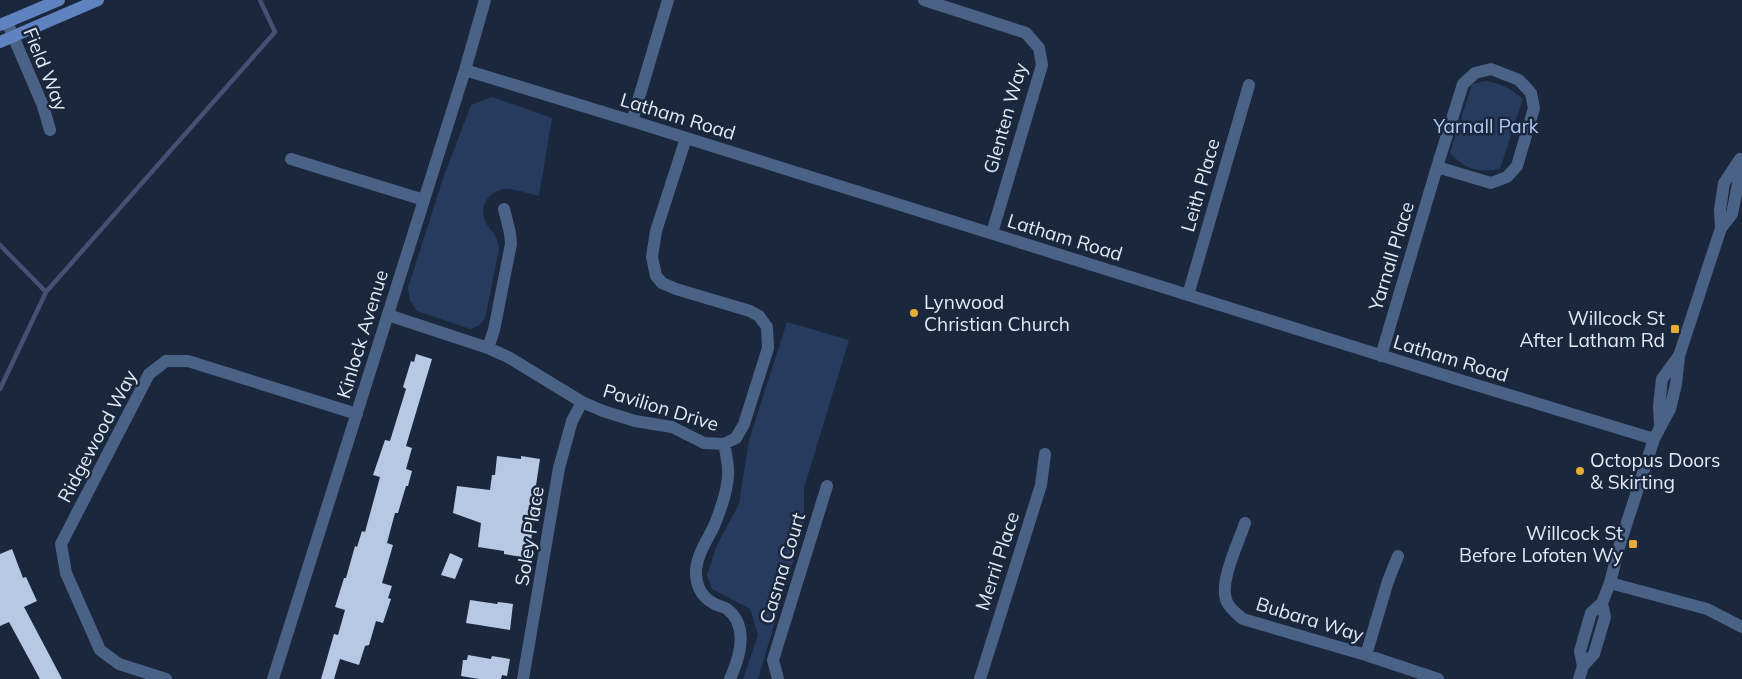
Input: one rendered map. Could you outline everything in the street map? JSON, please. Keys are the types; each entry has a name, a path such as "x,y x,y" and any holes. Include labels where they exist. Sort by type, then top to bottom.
{"main road":[{"path":"3,24 59,0"},
{"path":"0,42 98,0"}],"street":[{"name":"Kinlock Avenue","path":"273,679 465,70 485,0"},
{"path":"632,121 668,0"},
{"name":"Glenten Way","path":"924,0 1026,33 1039,48 1042,65 992,233"},
{"name":"Field Way","path":"3,24 13,37 43,106 50,130"},
{"name":"Yarnall Place","path":"1381,356 1437,167 1463,84 1476,73 1491,69 1519,80 1531,93 1534,108 1517,166 1507,177 1490,183 1437,167"},
{"name":"Latham Road","path":"465,70 1381,356 1654,439"},
{"name":"Leith Place","path":"1188,295 1249,85"},
{"name":"Pavilion Drive","path":"388,315 488,348 582,402 603,411 635,421 672,427 704,443 724,444 736,438 744,424 768,348 767,327 760,316 750,311 662,283 656,276 652,257 656,231 686,138"},
{"path":"1579,679 1583,666 1594,654 1605,617 1602,603 1610,583 1619,547 1654,439 1670,409 1676,384 1678,356 1721,228 1732,214 1741,156"},
{"path":"292,159 424,200"},
{"path":"488,348 494,330 511,244 504,209"},
{"name":"Ridgewood Way","path":"166,679 119,664 100,650 66,573 61,544 149,374 166,361 188,361 356,414"},
{"name":"Soley Place","path":"523,679 559,468 572,421 582,402"},
{"path":"724,444 728,472 724,499 714,526 702,546 696,574 700,592 713,604 726,609 738,621 741,638 734,670 730,679"},
{"name":"Merril Place","path":"980,679 1041,485 1046,454"},
{"name":"Casma Court","path":"778,679 773,660 827,486"},
{"name":"Bubara Way","path":"1245,523 1225,583 1226,601 1232,610 1243,619 1366,655 1438,679"},
{"path":"1366,655 1388,581 1398,556"},
{"path":"1610,583 1707,609 1742,627"}],"green space":[{"name":"Yarnall Park","path":"1486,81 1506,87 1523,99 1500,169 1485,171 1467,167 1450,153 1472,84"},
{"path":"492,97 552,118 539,196 517,190 504,189 490,195 483,207 484,217 496,238 499,249 485,319 478,326 470,329 417,311 410,301 408,288 443,178 471,105"},
{"path":"787,322 849,340 804,488 804,525 758,679 743,679 758,635 750,609 712,589 707,575 717,545 739,504 749,440"}],"building":[{"path":"416,354 432,359 406,446 412,448 406,469 412,471 398,513 395,513 387,543 393,545 382,583 392,586 388,598 391,599 383,623 376,621 369,645 365,646 359,665 340,659 334,679 321,679 334,634 338,635 345,610 335,607 355,546 357,547 362,531 365,532 380,477 373,475 385,440 390,441 406,389 403,387 411,361 414,362"},
{"path":"497,456 521,459 521,456 540,459 535,492 542,493 540,505 537,505 528,558 504,554 504,551 478,547 481,523 453,513 457,486 490,490 492,475 495,475"},
{"path":"12,549 23,578 26,577 37,601 24,607 62,679 40,679 9,622 0,626 0,554"},
{"path":"450,553 463,559 455,579 441,575"},
{"path":"470,600 513,604 510,630 466,623"},
{"path":"468,655 491,659 492,656 510,659 507,676 502,675 501,679 479,679 461,676 463,660 467,660"}],"waterway":[{"path":"0,389 46,292 275,32 260,0"},
{"path":"0,245 46,292"}],"place":[{"name":"Lynwood Christian Church","path":"914,313"},
{"name":"Willcock St After Latham Rd","path":"1675,329"},
{"name":"Octopus Doors & Skirting","path":"1580,471"},
{"name":"Willcock St Before Lofoten Wy","path":"1633,544"}]}
